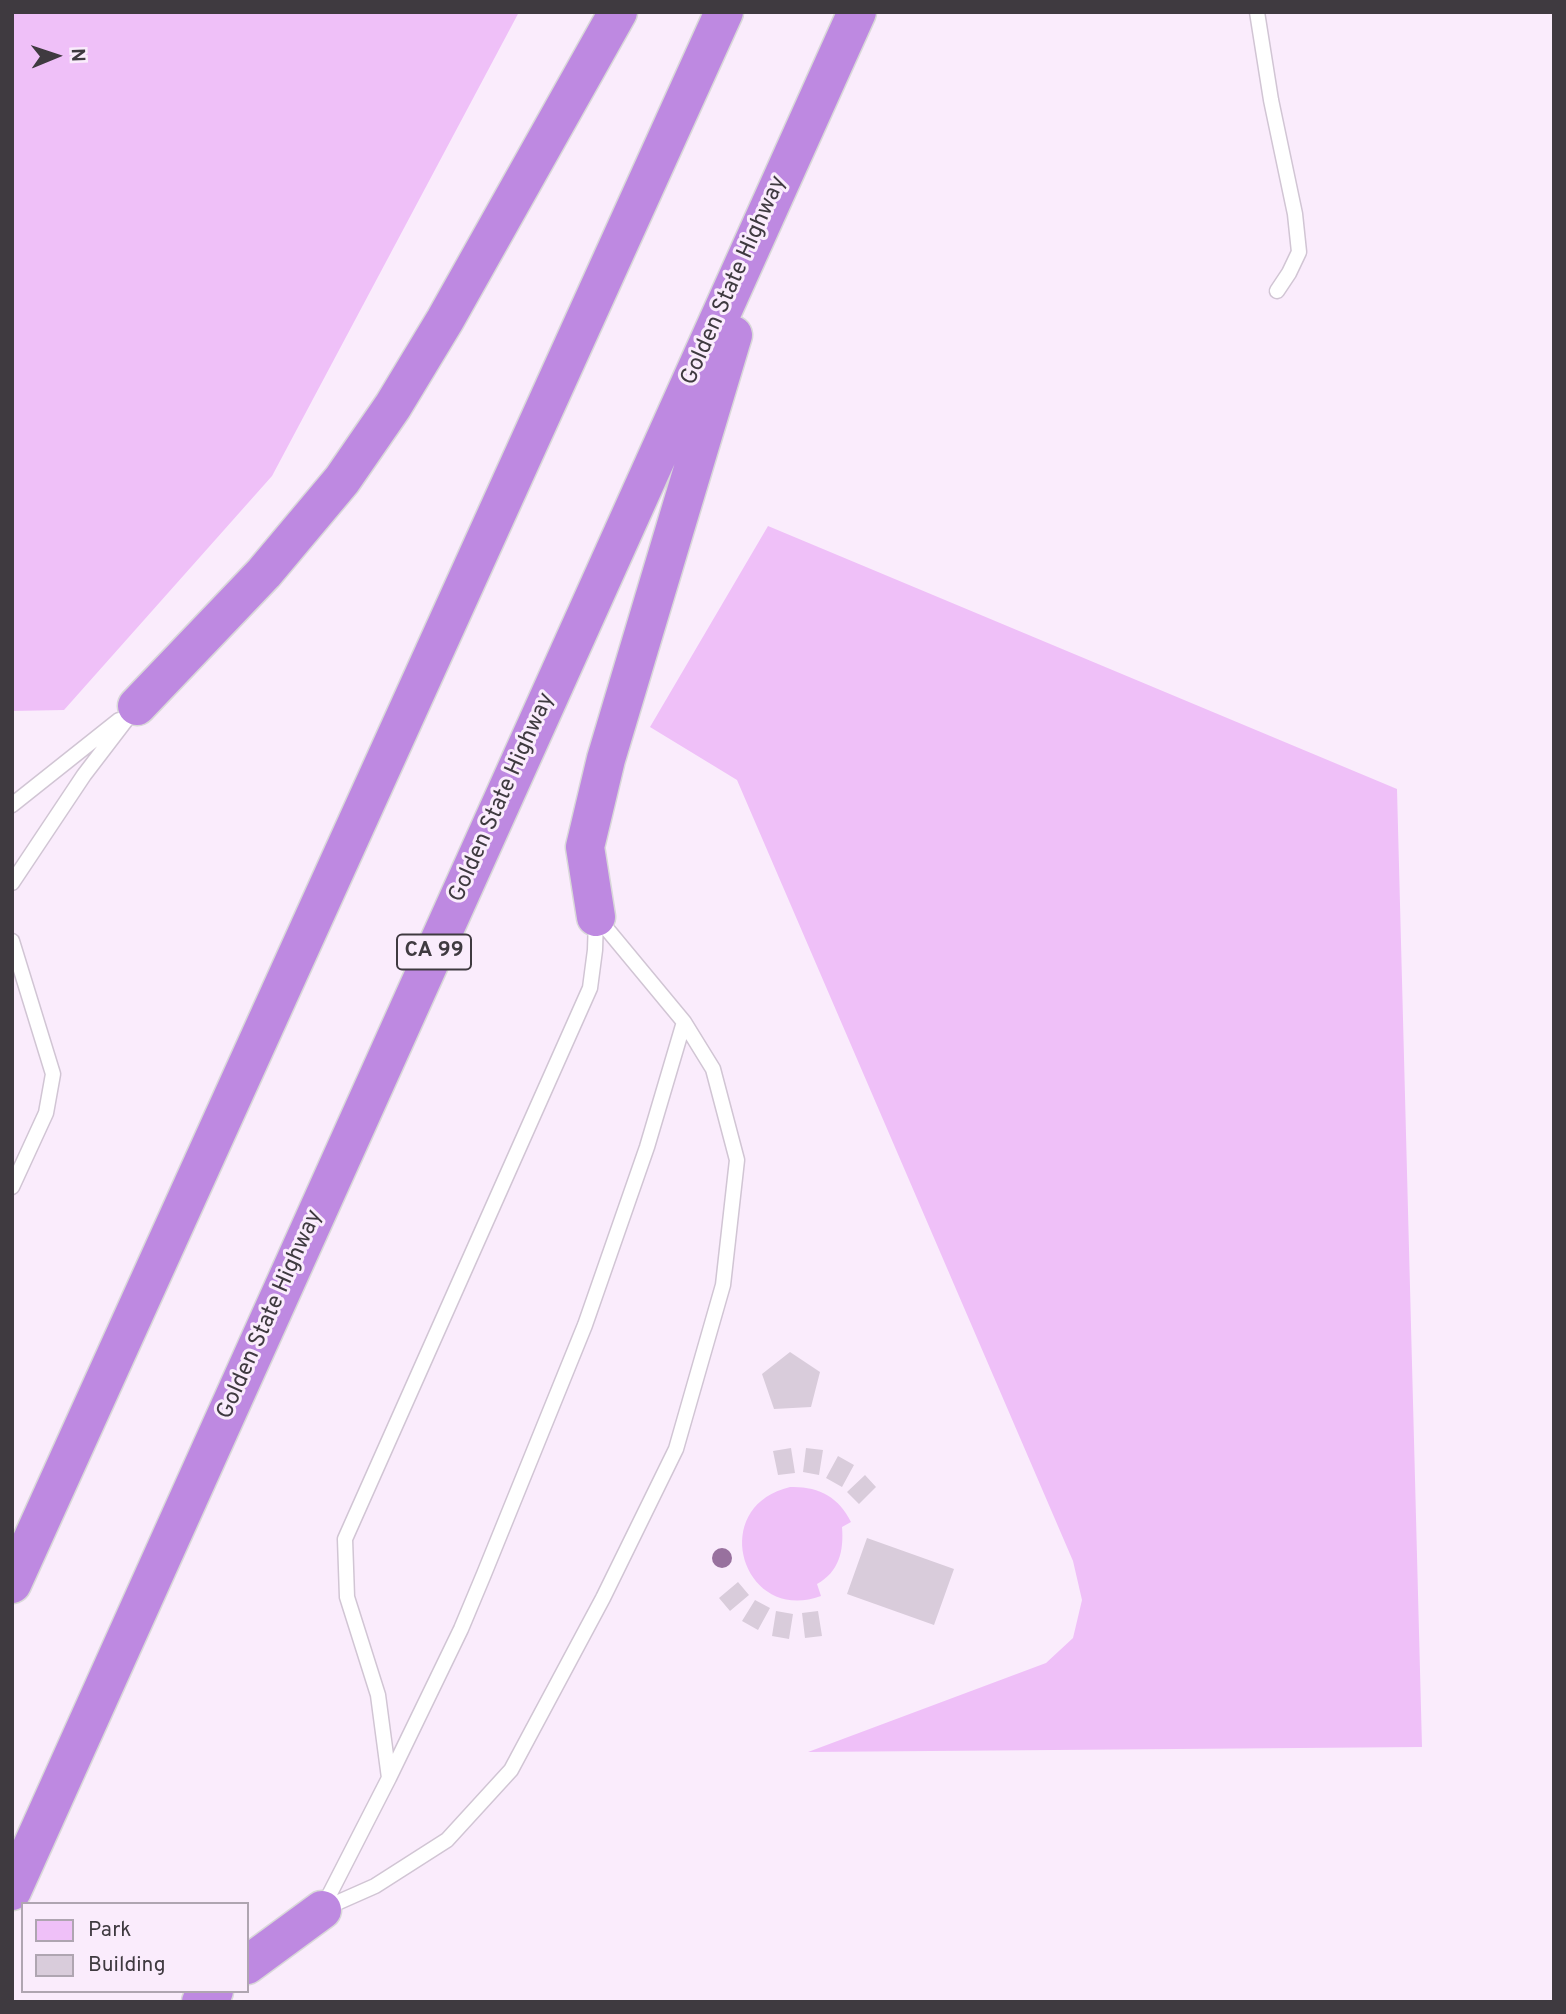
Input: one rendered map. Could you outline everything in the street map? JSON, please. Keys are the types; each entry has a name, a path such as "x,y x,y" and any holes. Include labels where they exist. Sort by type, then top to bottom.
{"highway":[{"path":"137,706 264,573 342,480 386,417 445,320 618,12"},
{"path":"12,1584 724,12"},
{"name":"Golden State Highway","path":"12,1891 857,12"},
{"path":"596,917 585,847 610,746 776,190"},
{"path":"248,1964 322,1910"}],"lane":[{"path":"1256,12 1295,214 1299,252 1277,291"},
{"path":"12,805 137,706"},
{"path":"12,883 84,775 137,706"},
{"path":"322,1910 375,1886 447,1840 511,1770 603,1598 676,1449 723,1285 737,1160 713,1069 684,1022 596,917"},
{"path":"389,1778 378,1695 347,1597 345,1539 590,988 596,917"},
{"path":"12,941 52,1074 46,1113 12,1187"},
{"path":"322,1910 461,1629 585,1325 647,1147 684,1022"}],"green space":[{"path":"12,12 519,12 272,476 64,710 12,711"},
{"path":"768,526 1397,789 1422,1747 808,1752 1046,1663 1073,1638 1082,1600 1073,1561 737,780 650,727"},
{"path":"790,1487 810,1489 826,1495 840,1506 851,1522 842,1527 841,1552 835,1567 817,1584 821,1596 794,1600 771,1594 755,1580 745,1560 742,1538 748,1517 764,1499"}],"building":[{"path":"790,1352 820,1372 811,1407 774,1409 762,1374"},
{"path":"791,1448 795,1473 778,1475 773,1451"},
{"path":"806,1448 823,1450 819,1475 803,1472"},
{"path":"838,1456 854,1465 842,1487 826,1478"},
{"path":"865,1475 876,1487 859,1504 847,1492"},
{"path":"867,1538 954,1569 934,1625 847,1594"},
{"path":"738,1582 749,1595 730,1611 719,1598"},
{"path":"755,1600 770,1608 758,1630 742,1621"},
{"path":"776,1611 793,1614 789,1639 772,1636"},
{"path":"818,1611 822,1636 805,1638 802,1613"}]}
